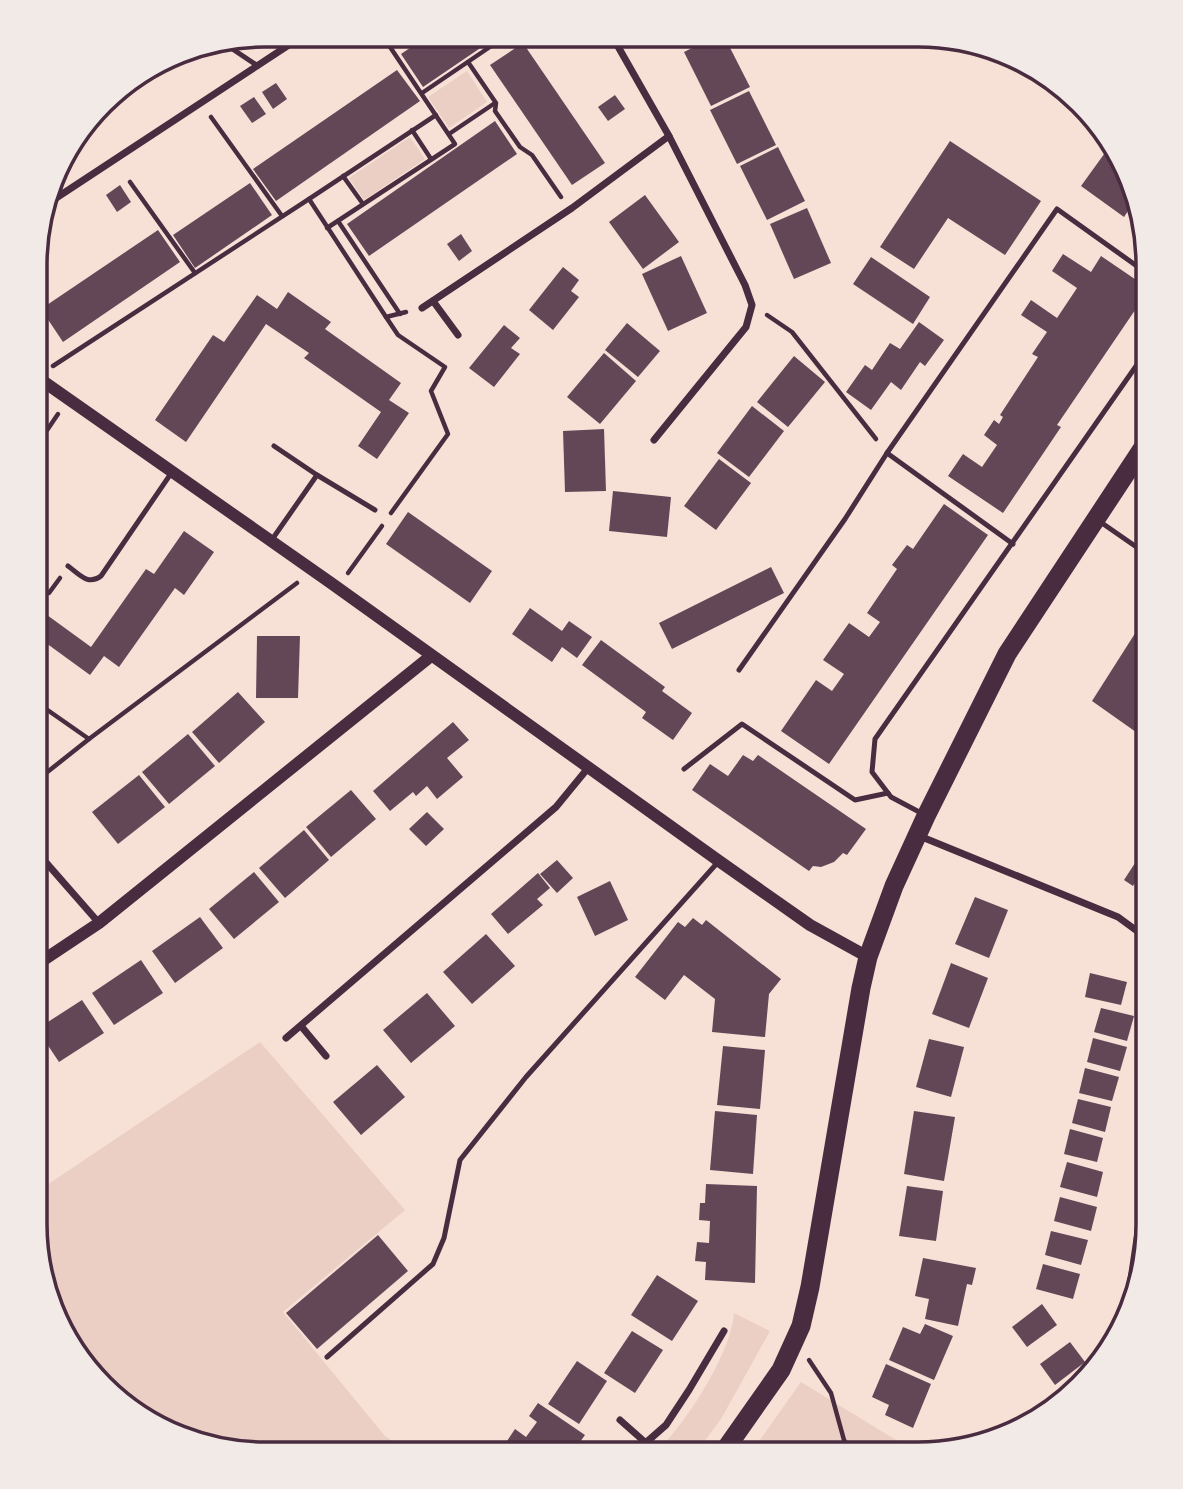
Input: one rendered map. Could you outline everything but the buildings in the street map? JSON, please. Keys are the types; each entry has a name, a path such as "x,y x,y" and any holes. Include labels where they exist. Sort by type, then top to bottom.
{"highway":[{"path":"732,1441 764,1397 792,1348 801,1326 810,1287 853,1028 868,957 889,899 926,816 1007,654 1136,459"}],"street":[{"path":"619,47 669,136 745,285 752,305 746,327 654,439"},
{"path":"59,196 285,48"},
{"path":"422,308 572,208 669,136"},
{"path":"433,301 458,335"},
{"path":"47,384 810,925 868,957"},
{"path":"47,958 99,923 431,656"},
{"path":"286,1038 556,807 588,768"},
{"path":"917,835 1118,917 1135,930"},
{"path":"47,864 99,923"},
{"path":"301,1026 326,1056"},
{"path":"648,1441 666,1425 724,1331"},
{"path":"620,1420 644,1441"}],"lane":[{"path":"234,50 258,66"},
{"path":"739,670 1057,209 1136,265"},
{"path":"926,816 891,797 872,772 875,739 1136,366"},
{"path":"274,446 375,510"},
{"path":"887,453 1013,544"},
{"path":"68,566 88,581 95,581 101,576 172,472"},
{"path":"271,541 317,475"},
{"path":"1096,519 1136,546"},
{"path":"684,769 742,724 855,800 888,793"},
{"path":"327,1357 433,1264 444,1238 460,1160 526,1077 719,861"}],"path":[{"path":"327,228 455,144 391,48"},
{"path":"422,93 489,48"},
{"path":"468,62 496,103 495,111 520,147 532,155 572,208"},
{"path":"201,103 282,216"},
{"path":"449,134 496,103"},
{"path":"48,369 436,115"},
{"path":"412,130 431,159"},
{"path":"343,176 363,204"},
{"path":"130,182 195,273"},
{"path":"309,199 398,335 445,367 431,391 448,434 337,588"},
{"path":"338,221 400,314"},
{"path":"752,305 792,332 887,453"},
{"path":"386,317 422,308"},
{"path":"47,430 68,399"},
{"path":"47,592 49,593 68,566"},
{"path":"47,772 313,571"},
{"path":"47,710 89,739"},
{"path":"792,1348 806,1356 831,1393 845,1441"}],"shaded area":[{"path":"467,71 487,102 449,128 428,97"},
{"path":"410,137 425,159 364,200 349,178"},
{"path":"260,1042 405,1210 283,1312 385,1436 392,1441 251,1441 222,1438 169,1419 121,1388 92,1357 76,1333 64,1307 49,1252 47,1185"},
{"path":"734,1313 770,1331 721,1419 705,1441 667,1441 704,1389 731,1330"},
{"path":"801,1382 898,1441 759,1441"}]}
